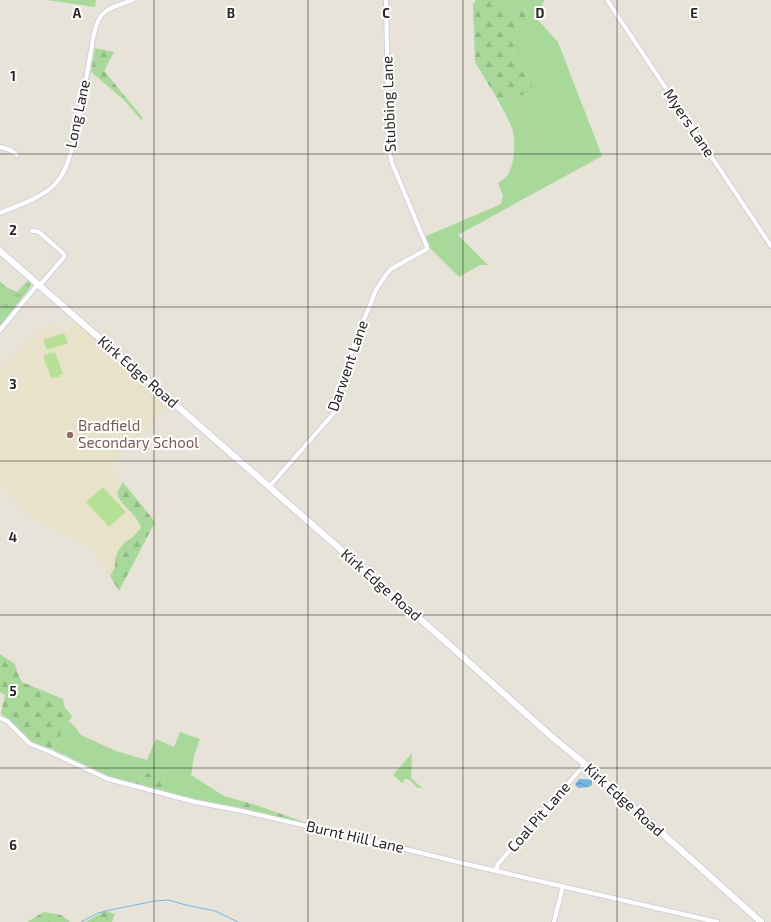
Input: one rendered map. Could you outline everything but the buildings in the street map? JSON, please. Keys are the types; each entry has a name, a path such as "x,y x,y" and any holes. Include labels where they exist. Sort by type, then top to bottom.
{"street":[{"name":"Long Lane","path":"0,213 43,193 58,182 67,165 74,138 98,19 112,7 133,0"},
{"name":"Stubbing Lane","path":"386,0 389,150 392,163 427,248"},
{"name":"Myers Lane","path":"607,0 771,246"},
{"path":"0,147 10,150 17,155"},
{"path":"0,330 65,256 40,233 32,231"},
{"name":"Darwent Lane","path":"269,487 336,409 344,373 357,337 380,283 391,269 427,248"},
{"name":"Kirk Edge Road","path":"0,250 444,640 552,737 585,764 761,922"},
{"name":"Burnt Hill Lane","path":"0,718 7,721 30,744 108,779 195,802 242,811 717,922"},
{"name":"Coal Pit Lane","path":"496,870 498,864 585,764"},
{"path":"554,922 563,886"}],"shaded area":[{"name":"Bradfield Secondary School","path":"75,321 169,403 111,467 155,522 119,591 93,550 28,515 0,482 0,369 49,323 55,328 57,326 64,331 68,330"}],"green space":[{"path":"47,0 96,0 95,7"},
{"path":"476,0 505,1 509,13 525,8 528,20 517,26 512,57 527,64 533,93 498,100 475,62 473,4"},
{"path":"499,0 544,0 538,20 558,42 602,156 458,235 488,265 480,265 459,277 430,248 424,237 501,204 503,196 498,183 509,173 513,161 514,147 512,128 498,100 533,93 512,57 517,26 528,20 526,9 525,8 509,13 505,1"},
{"path":"95,48 114,52 104,71 143,118 141,120 124,100 91,72"},
{"path":"28,280 31,283 29,289 0,326 0,281 17,292"},
{"path":"64,333 68,343 47,350 43,340"},
{"path":"51,352 51,354 55,352 63,374 59,375 60,377 51,378 43,356"},
{"path":"123,482 155,522 119,591 110,576 115,567 115,560 118,551 125,542 133,537 141,528 139,522 122,502 117,493"},
{"path":"103,487 126,512 109,527 86,502"},
{"path":"0,654 15,664 22,682 63,699 65,708 72,716 52,749 31,743 1,713 5,695 0,692"},
{"path":"69,721 81,735 116,751 147,760 156,739 174,747 180,732 200,739 194,756 191,775 224,796 235,799 228,806 196,800 163,791 167,770 143,774 134,784 110,777 52,749"},
{"path":"412,753 411,778 422,788 418,788 408,779 405,779 402,783 393,775"},
{"path":"167,770 163,791 134,784 143,774"},
{"path":"235,799 259,806 318,827 228,806"},
{"path":"105,911 115,914 112,922 85,922"},
{"path":"44,912 61,915 70,922 27,922"}],"water":[{"path":"579,779 592,780 592,785 578,788 575,784"}],"waterway":[{"path":"81,922 98,913 155,901 168,900 215,911 238,922"}],"place":[{"name":"Bradfield Secondary School","path":"70,435"}]}
